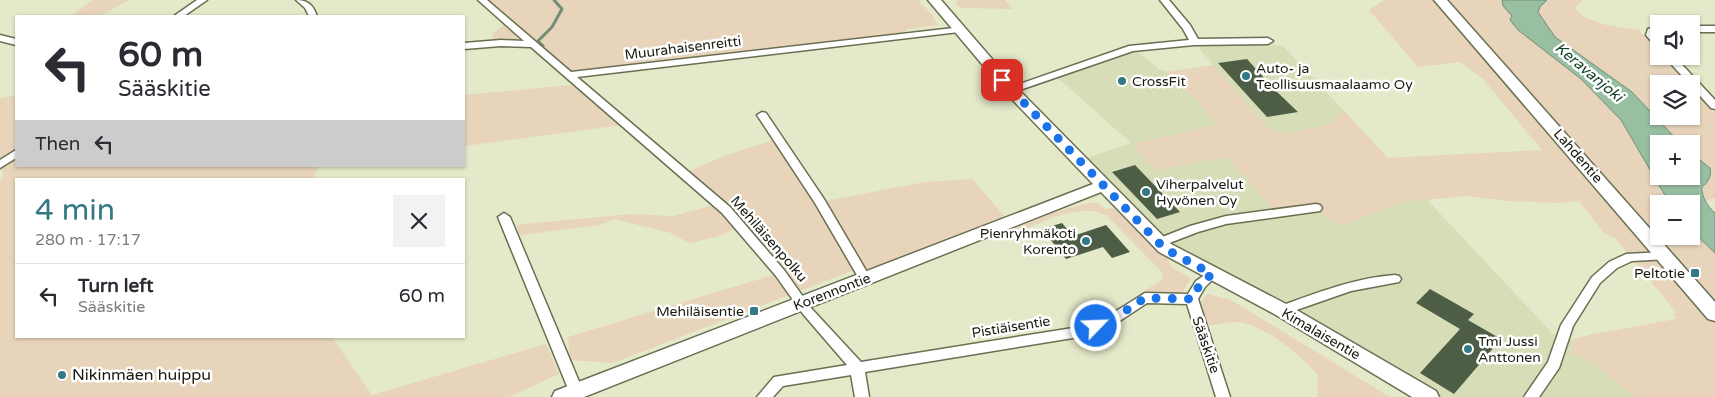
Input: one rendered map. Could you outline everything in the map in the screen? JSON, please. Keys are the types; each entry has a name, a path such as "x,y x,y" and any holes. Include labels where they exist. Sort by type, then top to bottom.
{"main road":[{"name":"Lahdentie","path":"1440,0 1505,72 1664,256"}],"street":[{"path":"180,15 203,0"},
{"path":"300,0 309,7 313,15"},
{"path":"482,0 569,75"},
{"path":"934,0 1011,90 1159,243 1171,252 1212,274"},
{"path":"1164,0 1195,38 1194,42"},
{"path":"1700,29 1715,28"},
{"name":"Muurahaisenreitti","path":"569,75 959,29"},
{"path":"0,38 15,42"},
{"path":"1011,90 1132,48 1194,42 1268,41"},
{"path":"465,46 501,43 533,44"},
{"path":"1677,65 1715,106"},
{"name":"Mehiläisenpolku","path":"569,75 726,210 780,273 802,304 857,367"},
{"path":"762,115 820,202 865,279"},
{"path":"0,165 15,154"},
{"name":"Korennontie","path":"569,394 1102,186"},
{"path":"1159,243 1194,229 1226,220 1316,208"},
{"path":"504,217 569,394"},
{"path":"1531,397 1554,364 1568,325 1596,280 1613,265 1630,258 1664,256"},
{"name":"Lahdentie","path":"1664,256 1715,314"},
{"name":"Sääskitie","path":"1212,274 1200,284 1192,299 1223,397"},
{"name":"Kimalaisentie","path":"1212,274 1282,310 1429,397"},
{"path":"1282,310 1334,291 1372,280 1395,278"},
{"name":"Pistiäisentie","path":"764,397 779,381 1079,332 1107,323 1145,298 1192,299"},
{"path":"857,367 862,397"}],"shaded area":[{"path":"93,0 129,0 102,15 72,15"},
{"path":"486,0 918,0 932,15 938,25 908,29 901,34 572,72"},
{"path":"958,0 1005,0 1013,9 961,8 955,4"},
{"path":"1384,0 1502,0 1503,6 1512,16 1518,30 1581,79 1621,120 1650,170 1650,185 1659,185 1665,195 1650,195 1650,245 1700,245 1700,239 1715,253 1715,397 1634,397 1594,363 1571,354 1573,339 1676,319 1673,314 1676,312 1615,238 1604,233 1579,201 1557,203 1510,201 1466,196 1402,202 1340,226 1316,208 1277,213 1227,157 1155,170 1132,144 1218,125 1168,72 1213,65 1270,130 1288,133 1331,124 1342,109 1388,158 1542,150 1482,78 1460,62 1418,67 1369,10"},
{"path":"1548,0 1583,0 1575,7 1579,13 1604,24 1639,30 1650,43 1650,65 1670,65 1679,75 1650,75 1650,111 1632,92 1555,37 1538,12 1540,7"},
{"path":"505,24 524,40 518,43 492,44 493,34"},
{"path":"1262,43 1283,46 1553,334 1573,339 1571,354 1594,363 1634,397 1428,397 1171,252 1078,161 1131,143 1058,78 1134,49 1159,69 1168,72 1213,65 1196,44"},
{"path":"572,85 622,125 465,146 465,95"},
{"path":"15,95 15,167 318,167 313,178 15,178 15,338 332,338 372,395 546,344 559,374 509,397 0,397 0,181 4,176 0,166 0,98"},
{"path":"1700,98 1715,114 1715,198 1706,201 1701,193 1710,168 1700,160 1700,135 1673,135 1663,125 1700,125"},
{"path":"774,140 825,201 925,182 972,179 1006,218 872,270 862,267 613,363 570,360 568,337 780,273 739,227 716,237 689,243 671,233 614,219 600,225 520,235 516,225 630,214 673,216 718,204 685,173 727,155"},
{"path":"1089,203 1098,203 1105,209 1114,208 1167,258 1171,267 1191,278 1179,298 1145,298 1139,294 1162,280 1163,273 1107,216 1097,212 1074,212 1018,232 1014,228 1061,210"},
{"path":"1207,294 1231,300 1390,397 1317,397 1318,375 1291,349 1268,333 1245,323 1228,322 1207,326 1200,304"}],"water":[{"name":"Keravanjoki","path":"1502,0 1547,0 1538,12 1555,37 1632,92 1650,111 1650,125 1663,125 1673,135 1650,135 1650,170 1621,120 1581,79 1518,30 1510,20 1512,16 1503,6"},
{"path":"1700,160 1710,168 1710,176 1702,190 1706,201 1715,213 1715,253 1700,239 1700,195 1665,195 1659,185 1700,185"}],"building":[{"name":"Auto- ja Teollisuusmaalaamo Oy","path":"1247,59 1298,112 1267,117 1218,63"},
{"name":"Viherpalvelut Hyvönen Oy","path":"1135,165 1180,212 1157,219 1112,172"},
{"name":"Pienryhmäkoti Korento","path":"1062,223 1073,236 1106,225 1130,252 1112,258 1103,247 1066,259 1042,229"},
{"name":"Tmi Jussi Anttonen","path":"1430,289 1474,314 1468,320 1501,339 1454,394 1420,373 1460,329 1416,303"}],"waterway":[{"path":"543,46 538,41 552,27 562,9 554,0"}],"place":[{"name":"Auto- ja Teollisuusmaalaamo Oy","path":"1246,76"},
{"name":"CrossFit","path":"1122,81"},
{"name":"Viherpalvelut Hyvönen Oy","path":"1146,192"},
{"name":"Pienryhmäkoti Korento","path":"1086,241"},
{"name":"Peltotie","path":"1695,273"},
{"name":"Mehiläisentie","path":"754,311"},
{"name":"Tmi Jussi Anttonen","path":"1468,349"},
{"name":"Nikinmäen huippu","path":"62,375"}],"route":[{"path":"1002,80 1102,186 1159,243 1171,252 1212,274 1200,284 1192,299 1145,298 1127,312 1107,323 1096,326"}]}
